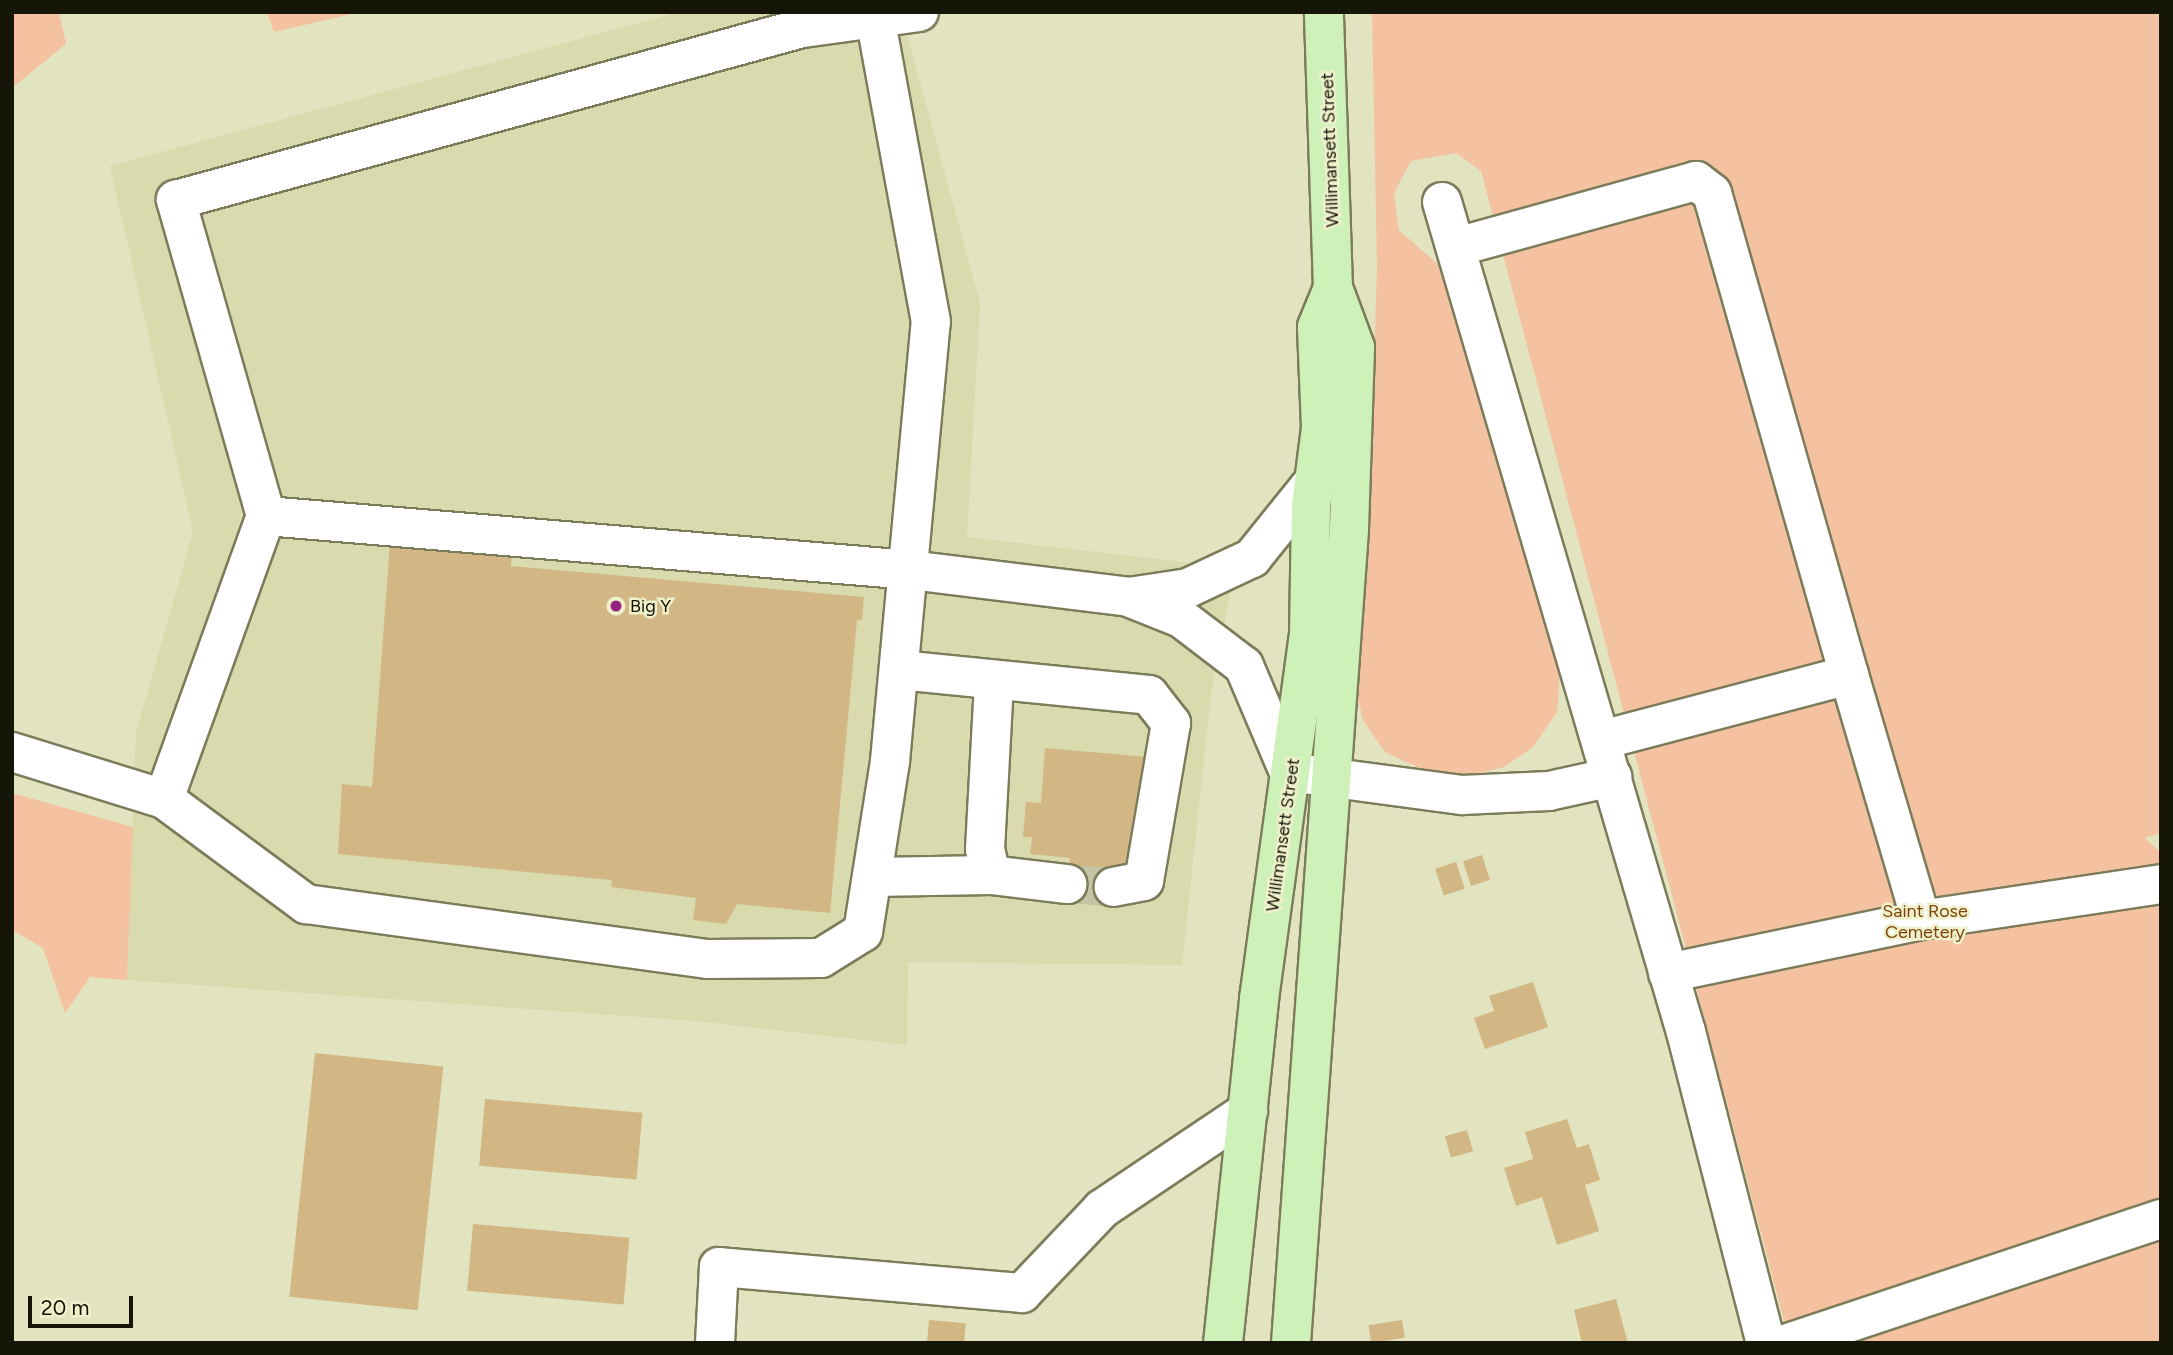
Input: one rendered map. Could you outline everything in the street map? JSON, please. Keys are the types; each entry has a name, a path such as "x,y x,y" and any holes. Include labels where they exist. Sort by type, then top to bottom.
{"main road":[{"name":"Willimansett Street","path":"1291,1343 1332,778 1355,347 1333,288 1324,12"},
{"name":"Willimansett Street","path":"1223,1343 1289,772 1306,671 1314,481 1321,428 1317,327 1333,288"}],"street":[{"path":"164,799 266,516 176,200 788,32 877,14 919,12"},
{"path":"12,752 164,799 306,904 707,959 821,958 863,932 900,670 931,322 877,14"},
{"path":"1460,246 1568,212 1696,181 1707,185 1921,920"},
{"path":"1442,202 1460,246 1668,972 1766,1343"},
{"path":"1129,597 1188,588 1252,558 1314,481"},
{"path":"266,516 911,570 1129,597 1181,618 1244,666 1289,772 1462,795 1549,791 1612,777"},
{"path":"900,670 994,682 1149,695 1171,723 1144,881 1114,887"},
{"path":"1601,740 1849,675"},
{"path":"991,875 985,849 994,682"},
{"path":"872,877 991,875 1067,884"},
{"path":"1668,972 1921,920 2161,884"},
{"path":"715,1343 719,1267 1022,1293 1102,1209 1248,1111"},
{"path":"1788,1343 2161,1219"}],"shaded area":[{"path":"679,12 901,12 980,303 967,537 1235,568 1211,694 1182,965 908,962 907,1045 697,1021 127,980 136,733 193,532 110,166"}],"green space":[{"path":"12,12 59,12 66,44 12,88"},
{"path":"267,12 360,12 274,32"},
{"name":"Saint Rose Cemetery","path":"1372,12 2161,12 2161,833 2145,838 2161,853 2161,1343 1790,1343 1481,171 1456,153 1411,161 1394,193 1399,230 1442,268 1560,673 1557,712 1532,748 1504,767 1467,776 1428,772 1385,752 1363,720 1354,682 1369,514 1377,268"},
{"path":"12,793 133,827 127,980 90,977 65,1013 43,948 12,930"}],"building":[{"path":"390,543 512,551 511,566 864,597 862,620 857,620 830,913 737,904 726,924 693,920 696,898 611,887 612,880 338,854 342,784 372,787"},
{"path":"1045,748 1147,757 1129,861 1103,906 1066,902 1070,858 1030,854 1032,837 1023,837 1026,802 1041,803"},
{"path":"1482,855 1490,880 1471,886 1463,861"},
{"path":"1456,862 1465,889 1444,895 1435,869"},
{"path":"1533,982 1548,1027 1485,1049 1474,1018 1494,1011 1489,996"},
{"path":"315,1053 443,1066 418,1310 289,1297"},
{"path":"485,1099 642,1113 637,1180 479,1166"},
{"path":"1567,1119 1577,1148 1589,1144 1600,1180 1585,1185 1599,1231 1557,1245 1542,1197 1516,1206 1504,1168 1533,1159 1525,1132"},
{"path":"1467,1130 1473,1151 1451,1157 1445,1136"},
{"path":"473,1224 629,1238 624,1304 467,1291"},
{"path":"1616,1299 1628,1343 1582,1343 1574,1310"},
{"path":"929,1320 966,1323 964,1343 927,1343"},
{"path":"1402,1320 1405,1338 1371,1343 1368,1325"}],"tunnel":[{"path":"1067,884 1114,887"}],"place":[{"name":"Big Y","path":"616,606"}]}
